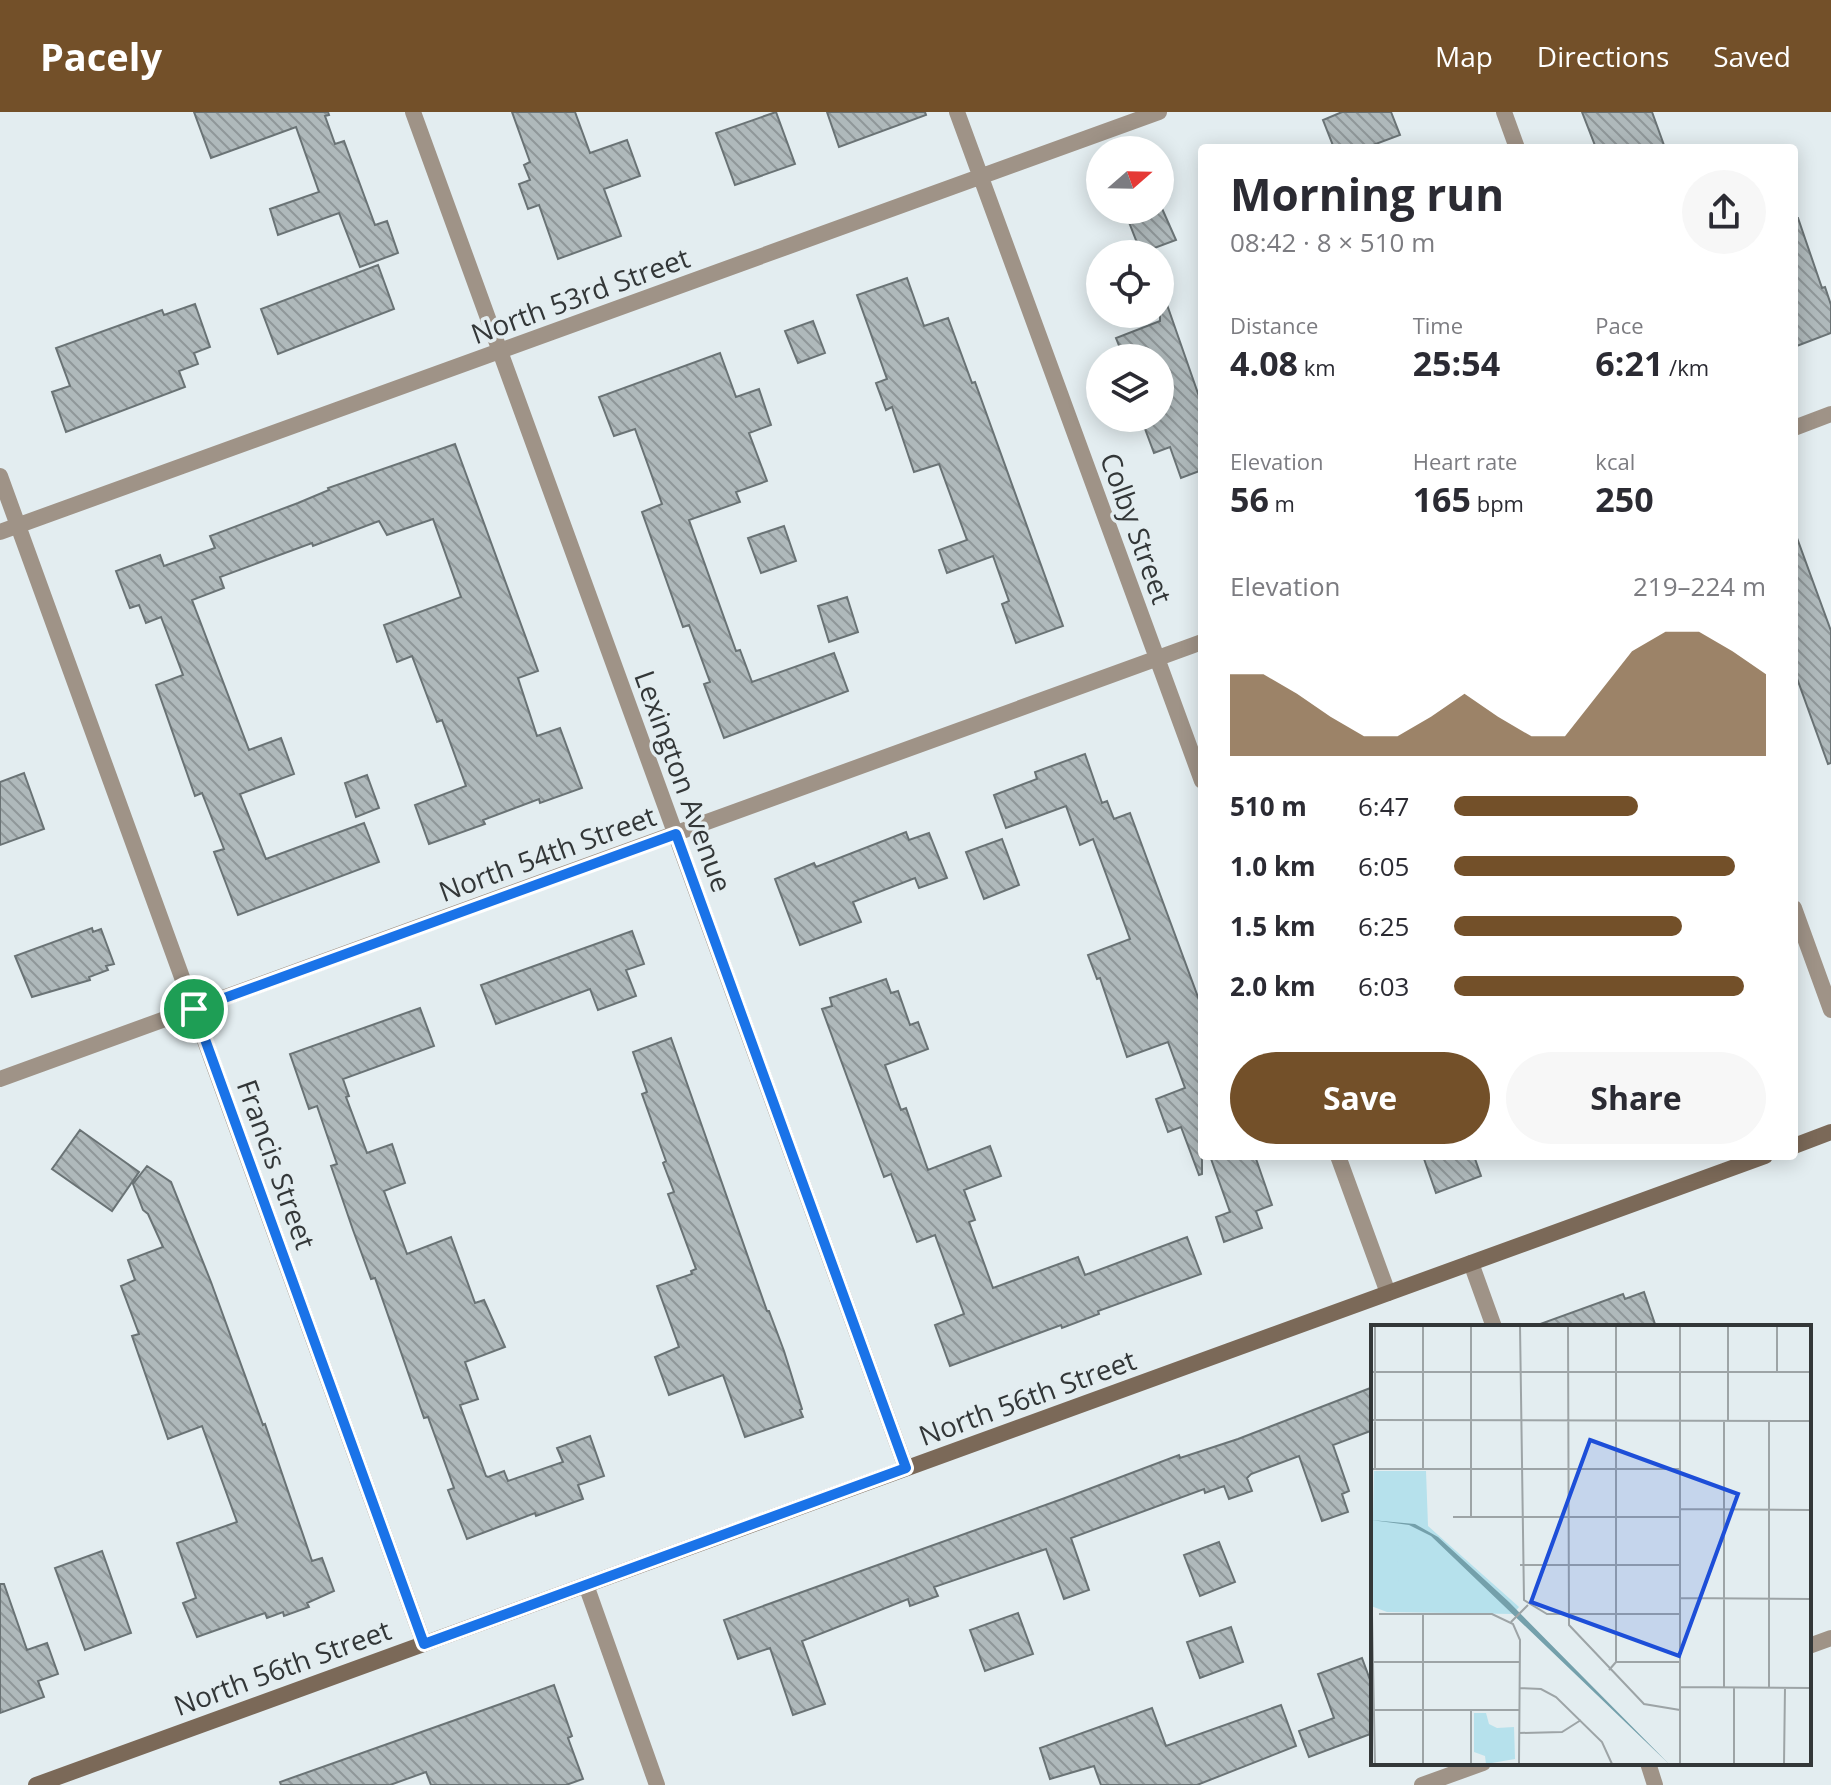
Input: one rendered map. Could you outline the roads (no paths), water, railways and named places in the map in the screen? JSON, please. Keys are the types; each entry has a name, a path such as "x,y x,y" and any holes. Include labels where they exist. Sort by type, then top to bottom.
{"main road":[{"path":"1798,1144 1831,1132"},
{"name":"North 56th Street","path":"36,1785 1754,1160"}],"street":[{"name":"Lexington Avenue","path":"413,112 906,1468"},
{"name":"Colby Street","path":"957,112 1198,770"},
{"name":"North 53rd Street","path":"0,532 1159,112"},
{"path":"1504,112 1516,144"},
{"path":"1798,426 1831,414"},
{"name":"Francis Street","path":"0,476 424,1644"},
{"name":"North 54th Street","path":"0,1079 1198,644"},
{"path":"1798,919 1831,1010"},
{"path":"1339,1160 1388,1293"},
{"path":"1471,1263 1493,1325"},
{"path":"586,1585 657,1785"},
{"path":"1811,1645 1831,1638"},
{"path":"1422,1785 1477,1765"},
{"path":"1649,1765 1655,1785"}]}
